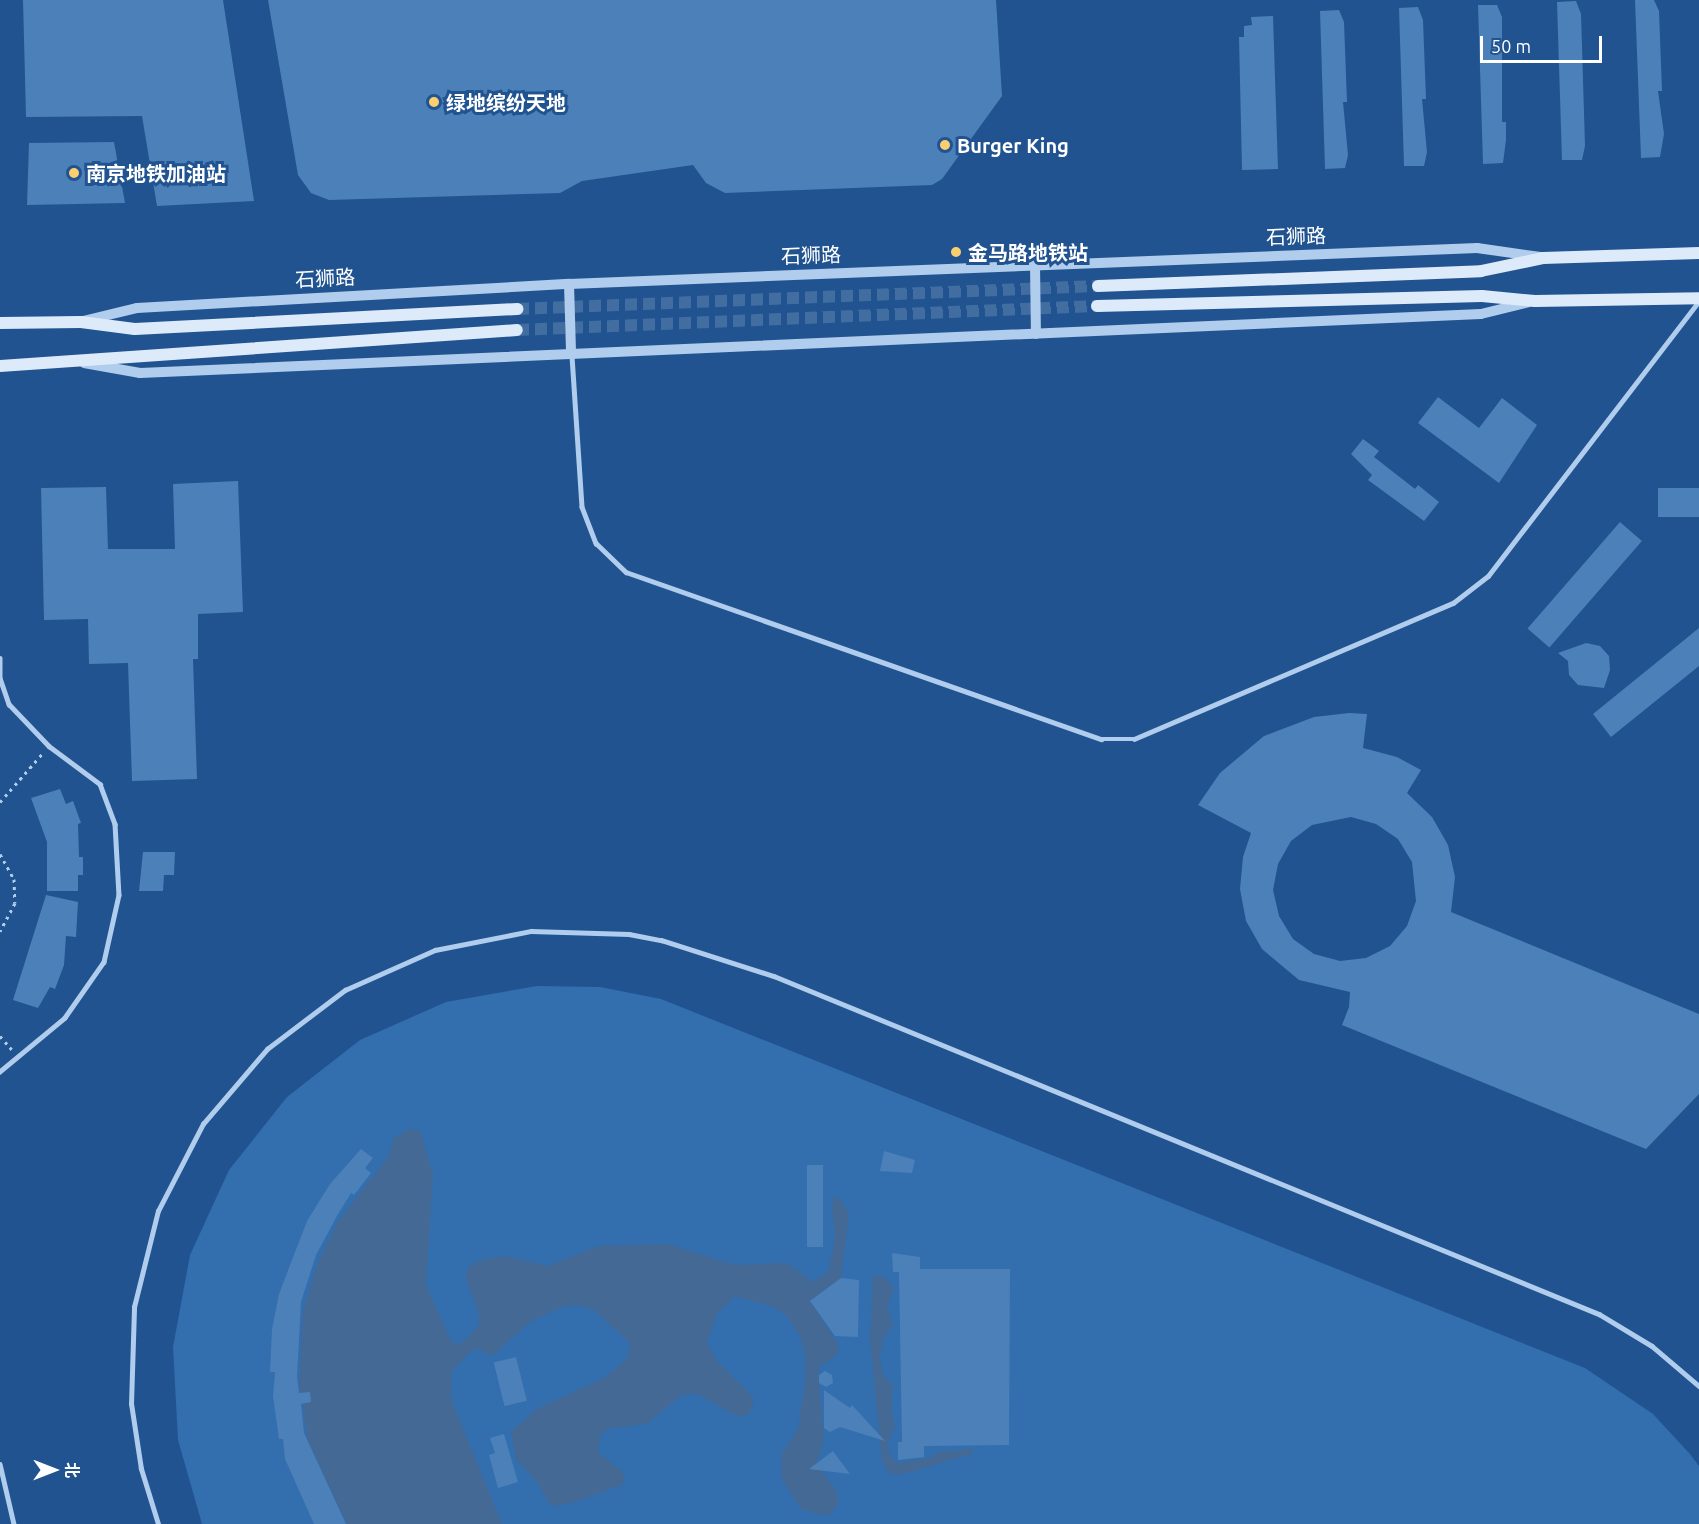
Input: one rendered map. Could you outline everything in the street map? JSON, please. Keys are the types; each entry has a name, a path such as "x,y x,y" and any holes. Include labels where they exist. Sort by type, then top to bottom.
{"main road":[{"name":"石狮路","path":"1098,286 1481,271 1544,258 1699,253"},
{"path":"1097,306 1482,296 1535,301 1699,300"},
{"name":"石狮路","path":"0,323 81,322 135,329 517,309"},
{"path":"0,366 84,363 137,355 517,330"}],"street":[{"name":"石狮路","path":"81,322 136,308 569,284 1477,248 1544,258"},
{"path":"1035,265 1036,334"},
{"path":"569,284 572,353"},
{"path":"84,363 140,373 1481,314 1535,301"}],"lane":[{"path":"572,353 582,507 596,543 626,572 1101,739 1134,739 1453,603 1488,576 1699,300"},
{"path":"0,658 0,678 9,704 49,746 100,784 115,824 119,895 104,962 65,1018 0,1072"},
{"path":"158,1524 141,1469 131,1404 134,1306 158,1211 203,1124 267,1049 345,990 435,950 531,931 596,931 661,940 774,976 1599,1314 1652,1346 1699,1386"},
{"path":"0,1464 14,1524"}],"path":[{"path":"0,802 49,746"},
{"path":"0,854 14,879 15,903 0,931"},
{"path":"0,1036 18,1057"}],"shaded area":[{"path":"537,986 600,987 661,999 1585,1368 1653,1414 1699,1466 1699,1524 202,1524 178,1440 173,1347 190,1255 229,1170 287,1097 360,1040 446,1002"},
{"path":"409,1129 420,1130 433,1175 426,1285 452,1343 462,1343 479,1325 479,1314 466,1279 467,1269 477,1261 505,1256 549,1266 598,1246 667,1244 735,1265 787,1263 813,1282 829,1271 835,1235 833,1198 838,1197 849,1213 841,1278 810,1301 839,1346 836,1356 821,1365 818,1372 824,1440 816,1464 838,1493 838,1503 831,1513 823,1515 801,1509 782,1479 781,1456 798,1429 805,1383 806,1357 799,1334 787,1316 774,1307 735,1296 717,1314 707,1343 717,1361 752,1396 753,1407 746,1416 737,1416 698,1394 681,1395 647,1424 609,1428 601,1434 598,1452 623,1472 624,1484 572,1503 551,1506 537,1482 516,1459 511,1432 537,1409 606,1377 627,1359 630,1349 627,1340 594,1310 576,1305 562,1307 530,1322 492,1356 478,1349 470,1352 452,1371 451,1399 502,1524 347,1524 308,1441 299,1383 303,1312 317,1265 337,1223 389,1156 394,1138"},
{"path":"881,1275 892,1285 893,1291 887,1306 893,1325 884,1337 880,1356 882,1373 893,1386 891,1410 895,1426 888,1443 889,1454 896,1463 930,1458 938,1452 971,1449 975,1453 903,1474 889,1473 882,1460 870,1341 873,1276"}],"building":[{"path":"23,0 223,0 254,201 157,206 142,116 26,117"},
{"path":"268,0 996,0 1002,96 942,179 932,185 725,193 706,183 693,165 582,181 560,193 329,200 311,193 298,175"},
{"path":"1635,0 1654,0 1659,11 1662,91 1658,91 1664,134 1660,157 1641,158"},
{"path":"1576,1 1581,14 1585,146 1582,160 1562,160 1557,2"},
{"path":"1478,5 1497,5 1502,17 1502,122 1506,122 1503,163 1483,164"},
{"path":"1418,7 1423,20 1426,99 1422,99 1427,152 1424,166 1404,166 1399,8"},
{"path":"1339,10 1344,22 1347,102 1343,102 1348,155 1345,168 1325,169 1320,11"},
{"path":"1273,16 1278,169 1242,170 1239,37 1244,37 1244,26 1252,25 1251,17"},
{"name":"南京地铁加油站","path":"114,142 125,203 27,205 29,143"},
{"path":"1438,397 1479,428 1502,398 1537,425 1499,483 1418,423"},
{"path":"1363,439 1379,451 1374,457 1415,489 1418,485 1439,502 1424,521 1368,480 1372,475 1351,454"},
{"path":"238,481 243,612 198,614 198,659 193,659 197,779 132,781 128,663 89,664 88,619 44,620 41,488 106,487 108,549 175,549 173,484"},
{"path":"1658,488 1699,488 1699,517 1658,517"},
{"path":"1620,522 1642,541 1549,647 1527,628"},
{"path":"1699,628 1699,666 1611,737 1593,714"},
{"path":"1586,643 1600,646 1609,656 1610,670 1604,688 1578,685 1569,675 1568,661 1558,653"},
{"path":"1349,713 1367,714 1363,748 1397,757 1421,770 1407,793 1432,817 1448,845 1455,877 1451,912 1699,1014 1699,1094 1646,1149 1342,1025 1349,1007 1350,992 1299,980 1262,949 1246,921 1240,889 1243,857 1251,833 1198,805 1220,773 1264,736 1314,717","holes":["1351,817 1376,824 1398,839 1412,862 1416,901 1407,926 1390,946 1366,958 1340,961 1314,954 1293,939 1279,916 1273,890 1278,864 1291,841 1312,825"]},
{"path":"60,789 66,804 73,801 81,823 78,824 79,857 83,857 83,875 78,875 78,891 47,891 47,842 31,798"},
{"path":"143,852 175,852 174,875 164,875 163,891 139,891"},
{"path":"46,895 78,902 76,937 66,936 64,965 55,989 50,987 38,1008 13,1000"},
{"path":"361,1149 373,1158 365,1168 371,1173 354,1195 351,1193 337,1216 316,1255 301,1302 297,1377 299,1393 310,1392 311,1402 301,1404 304,1433 346,1524 314,1524 285,1459 283,1439 279,1439 273,1396 275,1372 270,1372 272,1329 279,1294 307,1221 330,1184"},
{"path":"884,1151 915,1160 912,1173 880,1171"},
{"path":"807,1165 823,1165 823,1247 807,1247"},
{"path":"892,1253 920,1257 920,1269 1010,1269 1009,1445 924,1446 924,1457 898,1460 898,1442 902,1442 899,1272 893,1272"},
{"path":"841,1278 859,1280 858,1337 835,1336 810,1301"},
{"path":"516,1357 527,1401 505,1406 494,1363"},
{"path":"825,1371 832,1375 833,1383 826,1387 819,1383 819,1375"},
{"path":"824,1390 850,1408 852,1405 885,1441 840,1427 830,1432 824,1428"},
{"path":"504,1434 518,1482 498,1488 489,1455 495,1453 490,1438"},
{"path":"833,1451 850,1474 809,1469"}],"tunnel":[{"path":"517,309 1098,286"},
{"path":"517,330 1097,306"}],"place":[{"name":"绿地缤纷天地","path":"434,102"},
{"name":"Burger King","path":"945,145"},
{"name":"南京地铁加油站","path":"74,173"},
{"name":"金马路地铁站","path":"956,252"}]}
